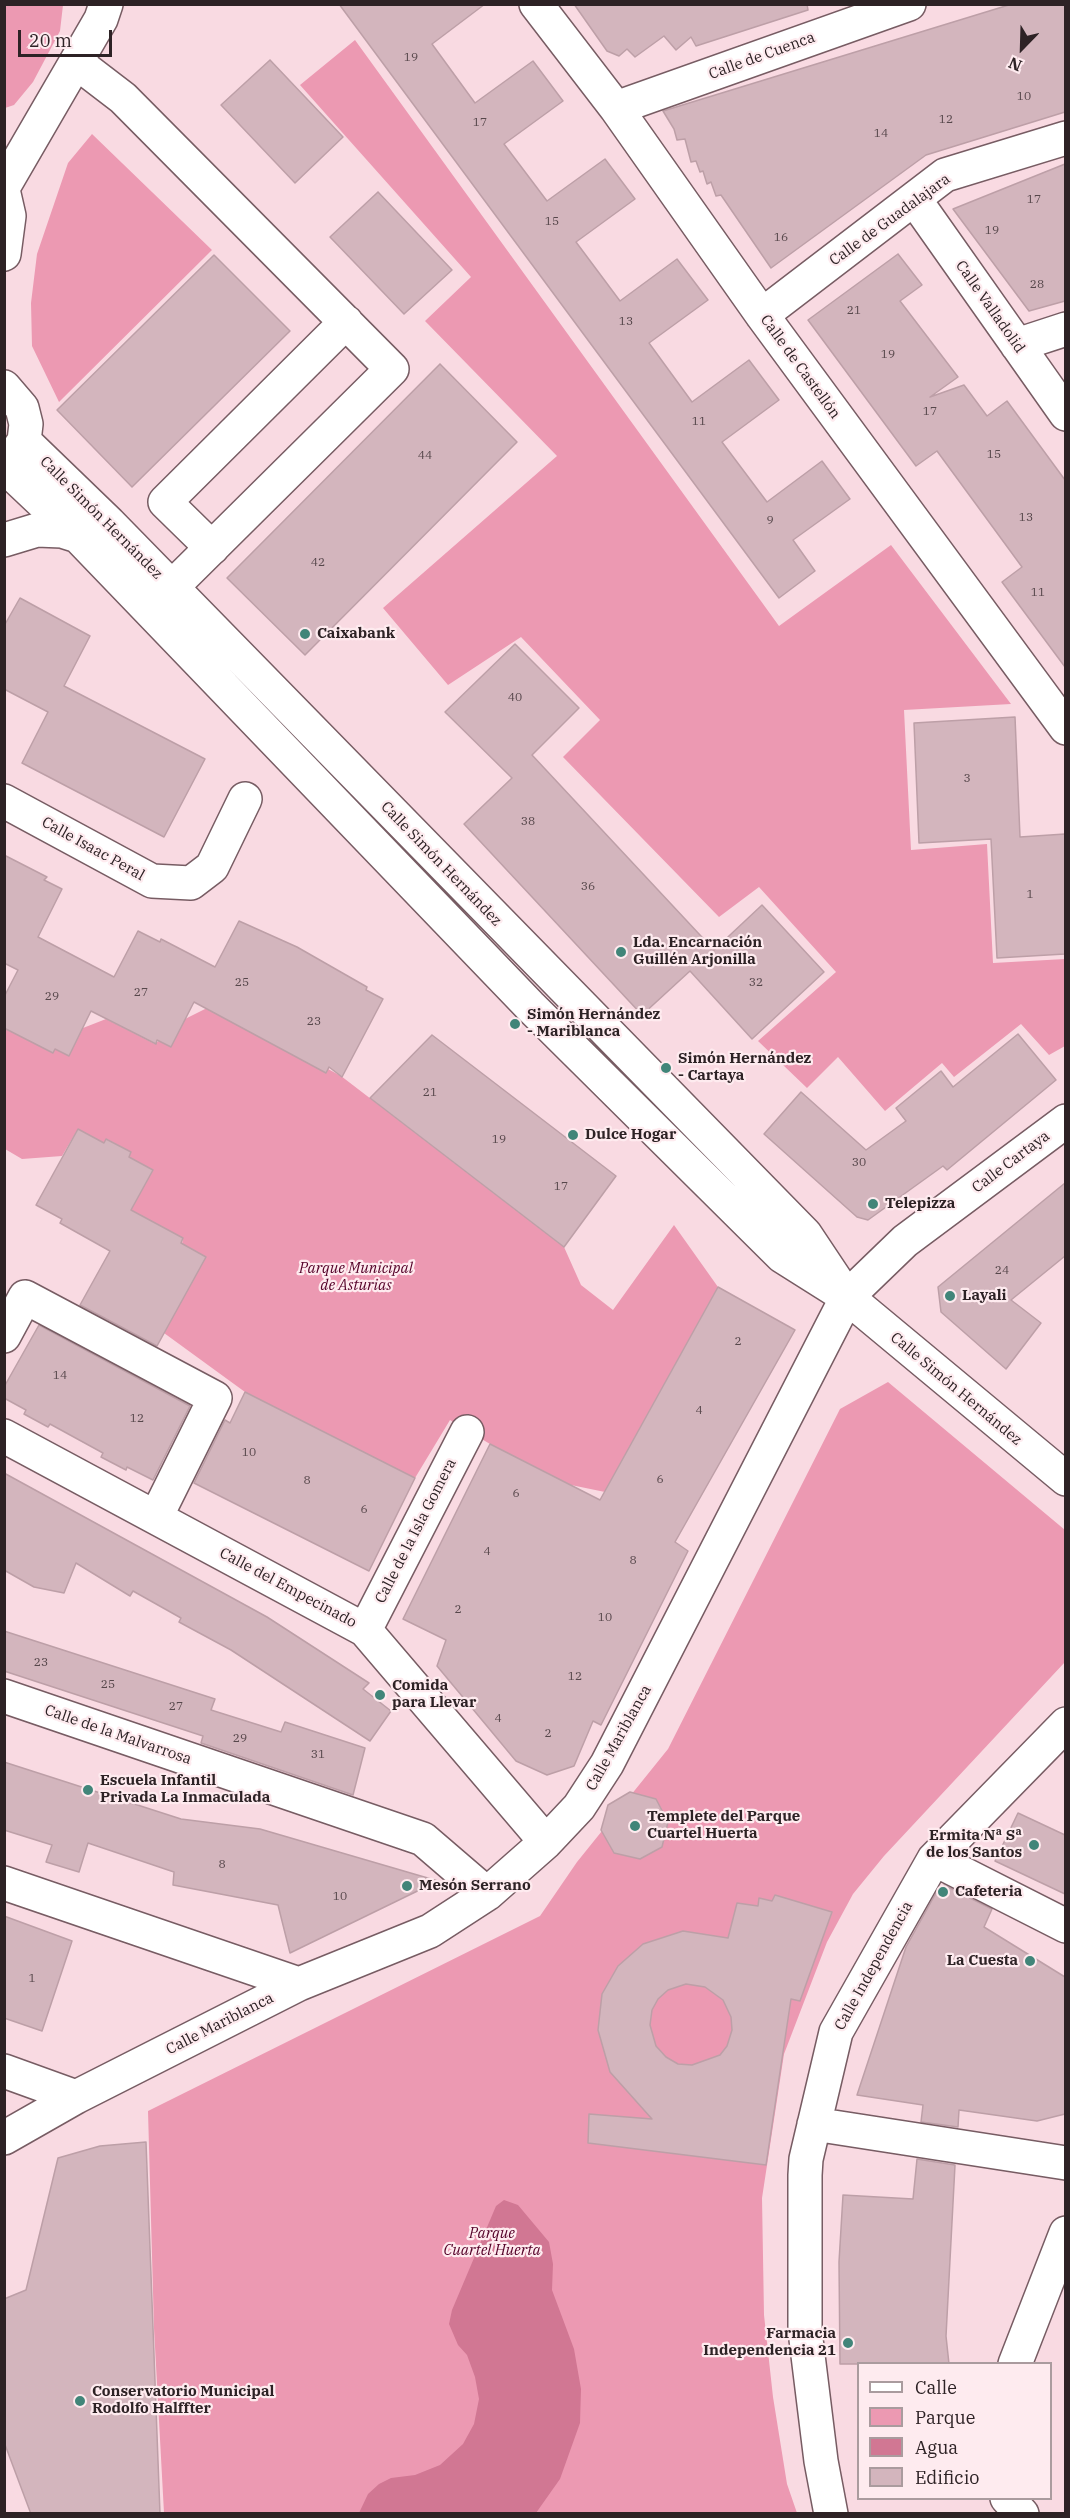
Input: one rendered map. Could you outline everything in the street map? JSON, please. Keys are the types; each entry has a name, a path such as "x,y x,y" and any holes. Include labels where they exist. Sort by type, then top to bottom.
{"street":[{"path":"4,254 9,216 5,186 76,62 106,4"},
{"name":"Calle de Castellón","path":"536,4 616,108 762,315 1065,728"},
{"name":"Calle de Cuenca","path":"616,108 888,8"},
{"path":"76,62 123,98 392,369 171,588"},
{"name":"Calle de Guadalajara","path":"762,315 945,175 1065,138"},
{"name":"Calle Valladolid","path":"915,200 1065,414"},
{"path":"212,548 165,502 346,322"},
{"path":"1017,345 1065,329"},
{"path":"4,387 22,408 26,424 12,459"},
{"name":"Calle Simón Hernández","path":"12,459 78,536 530,1006 782,1256 847,1297 1065,1479"},
{"name":"Calle Simón Hernández","path":"12,459 109,523 805,1234 847,1297"},
{"path":"4,540 36,530 62,531 78,536"},
{"name":"Calle Isaac Peral","path":"4,801 152,882 191,883 212,867 245,799"},
{"name":"Calle Cartaya","path":"847,1297 905,1241 1065,1121"},
{"path":"4,1336 25,1297 215,1398 156,1517"},
{"name":"Calle Mariblanca","path":"4,2138 76,2097 299,1984 430,1931 487,1894 546,1842 579,1807 607,1764 847,1297"},
{"name":"Calle de la Isla Gomera","path":"365,1630 467,1431"},
{"name":"Calle del Empecinado","path":"4,1436 365,1630 546,1842"},
{"name":"Calle de la Malvarrosa","path":"4,1696 423,1839 487,1894"},
{"name":"Calle Independencia","path":"831,2514 820,2450 805,2331 806,2159 836,2032 934,1859 1065,1724"},
{"path":"934,1859 1065,1926"},
{"path":"4,1883 299,1984"},
{"path":"4,2071 76,2097"},
{"path":"814,2124 1065,2163"},
{"path":"1016,2362 1065,2233"},
{"path":"1008,2500 1022,2514"}],"green space":[{"path":"5,4 63,5 60,31 33,82 14,105 5,108"},
{"path":"355,40 779,626 891,545 1011,704 904,710 911,850 987,844 993,963 1065,959 1065,1046 1049,1055 1021,1024 954,1077 942,1063 885,1111 838,1057 807,1088 758,1041 836,972 759,887 719,917 563,757 600,720 521,637 448,685 383,608 557,456 425,321 471,277 300,85"},
{"path":"92,134 212,250 59,402 32,346 31,303 37,254 68,163"},
{"name":"Parque Municipal de Asturias","path":"207,1008 325,1072 328,1069 341,1076 564,1247 581,1285 613,1310 674,1225 718,1287 605,1492 571,1485 490,1444 450,1420 415,1478 245,1392 164,1333 183,1239 159,1225 128,1215 153,1170 129,1157 131,1152 107,1139 104,1143 78,1129 62,1156 22,1159 5,1149 4,1028 53,1052 55,1049 69,1056 83,1028 106,1019 155,1044 185,1019"},
{"name":"Parque Cuartel Huerta","path":"888,1382 1065,1530 1065,1662 884,1856 853,1894 827,1942 784,2054 762,2198 764,2315 773,2397 787,2484 797,2513 164,2513 154,2328 148,2111 540,1916 577,1862 668,1749 840,1409"}],"water":[{"path":"504,2200 518,2205 549,2242 553,2264 552,2290 574,2349 581,2389 580,2423 560,2479 536,2513 359,2513 368,2494 379,2484 391,2478 415,2475 440,2465 463,2444 474,2424 479,2399 475,2377 467,2355 458,2345 449,2324 452,2310 496,2206"}],"building":[{"path":"339,4 485,4 432,44 475,103 533,61 563,101 504,144 547,201 605,159 635,199 576,242 620,301 677,259 708,300 649,343 692,402 749,360 779,400 722,442 767,502 822,461 850,499 793,540 815,571 779,598"},
{"path":"574,4 807,4 808,10 696,46 691,37 676,50 664,36 635,57 627,49 619,56 607,51"},
{"path":"1012,4 1065,4 1065,112 926,155 771,268 721,195 716,196 711,182 707,184 703,171 700,172 696,161 691,162 685,139 677,140 674,129 663,111"},
{"path":"270,60 343,137 295,183 221,105"},
{"path":"1065,164 1065,301 1029,311 953,209"},
{"path":"378,192 452,270 404,314 330,237"},
{"path":"898,254 922,285 900,301 958,377 930,397 964,385 987,416 1007,401 1065,480 1065,667 1002,582 1022,567 937,451 916,466 808,320"},
{"path":"214,255 290,331 132,487 57,410"},
{"path":"440,364 517,442 305,655 227,578"},
{"path":"20,598 90,636 64,686 205,759 164,837 22,763 48,712 4,689 4,626"},
{"path":"515,644 579,708 532,755 714,950 762,905 824,972 752,1039 690,971 642,1015 464,824 512,778 445,712"},
{"path":"1015,717 1020,837 1065,834 1065,954 997,958 991,839 919,843 914,723"},
{"path":"4,855 47,877 44,880 62,889 38,937 114,977 138,931 160,942 161,939 215,967 239,921 297,947 367,987 366,990 383,999 342,1077 329,1067 326,1073 194,1002 171,1047 157,1040 156,1044 91,1011 69,1056 55,1049 53,1053 4,1028 4,997 18,970 4,963"},
{"path":"1018,1034 1056,1080 947,1170 943,1166 868,1220 857,1217 764,1134 801,1092 866,1150 906,1121 896,1108 941,1071 953,1087"},
{"path":"432,1035 616,1176 564,1247 370,1098"},
{"path":"78,1129 104,1143 106,1139 131,1152 129,1157 153,1170 131,1210 183,1238 181,1243 206,1257 157,1346 80,1305 110,1251 60,1223 62,1219 36,1205"},
{"path":"1065,1183 1065,1256 1011,1300 1041,1323 1006,1369 941,1312 938,1287"},
{"path":"718,1287 795,1330 675,1542 688,1551 601,1725 593,1721 574,1766 547,1775 516,1761 437,1666 446,1640 403,1619 490,1444 600,1500"},
{"path":"39,1325 190,1406 153,1480 101,1457 103,1453 50,1424 48,1427 24,1414 26,1410 4,1398 4,1387"},
{"path":"245,1392 415,1478 369,1571 194,1483 225,1420 230,1423"},
{"path":"4,1473 267,1617 369,1683 363,1689 391,1711 370,1741 231,1650 179,1622 181,1618 133,1591 130,1596 76,1563 64,1593 34,1587 4,1570"},
{"path":"4,1631 215,1699 211,1710 281,1732 285,1722 365,1748 353,1795 201,1743 203,1736 4,1671"},
{"path":"4,1762 181,1819 260,1829 438,1881 290,1953 278,1905 173,1885 174,1872 88,1843 79,1872 46,1862 52,1845 4,1830"},
{"name":"Templete del Parque Cuartel Huerta","path":"630,1792 656,1799 668,1822 662,1847 640,1859 614,1853 601,1830 608,1805"},
{"name":"Ermita Nª Sª de los Santos","path":"1018,1813 1065,1835 1065,1894 995,1861"},
{"path":"944,1885 992,1909 984,1927 1065,1977 1065,2114 1037,2121 959,2110 958,2127 921,2122 923,2105 857,2095 906,1947 936,1893"},
{"path":"775,1895 832,1912 800,2001 791,1999 766,2165 588,2143 589,2114 652,2119 610,2072 598,2030 602,1994 618,1966 643,1944 683,1931 728,1938 737,1903 758,1906 759,1898 772,1901","holes":["686,1984 705,1987 723,2000 731,2017 732,2030 727,2046 720,2055 692,2065 678,2064 666,2057 656,2046 650,2025 652,2010 658,1999 668,1990"]},
{"path":"4,1916 72,1941 42,2031 4,2018"},
{"path":"146,2142 160,2514 31,2514 4,2442 4,2299 26,2290 58,2158 100,2146"},
{"path":"917,2159 955,2165 946,2336 949,2362 840,2364 839,2262 843,2195 913,2199"}],"place":[{"name":"Caixabank","path":"305,634"},
{"name":"Lda. Encarnación Guillén Arjonilla","path":"621,952"},
{"name":"Simón Hernández - Mariblanca","path":"515,1024"},
{"name":"Simón Hernández - Cartaya","path":"666,1068"},
{"name":"Dulce Hogar","path":"573,1135"},
{"name":"Telepizza","path":"873,1204"},
{"name":"Layali","path":"950,1296"},
{"name":"Comida para Llevar","path":"380,1695"},
{"name":"Escuela Infantil Privada La Inmaculada","path":"88,1790"},
{"name":"Templete del Parque Cuartel Huerta","path":"635,1826"},
{"name":"Ermita Nª Sª de los Santos","path":"1034,1845"},
{"name":"Mesón Serrano","path":"407,1886"},
{"name":"Cafeteria","path":"943,1892"},
{"name":"La Cuesta","path":"1030,1961"},
{"name":"Farmacia Independencia 21","path":"848,2343"},
{"name":"Conservatorio Municipal Rodolfo Halffter","path":"80,2401"}]}
